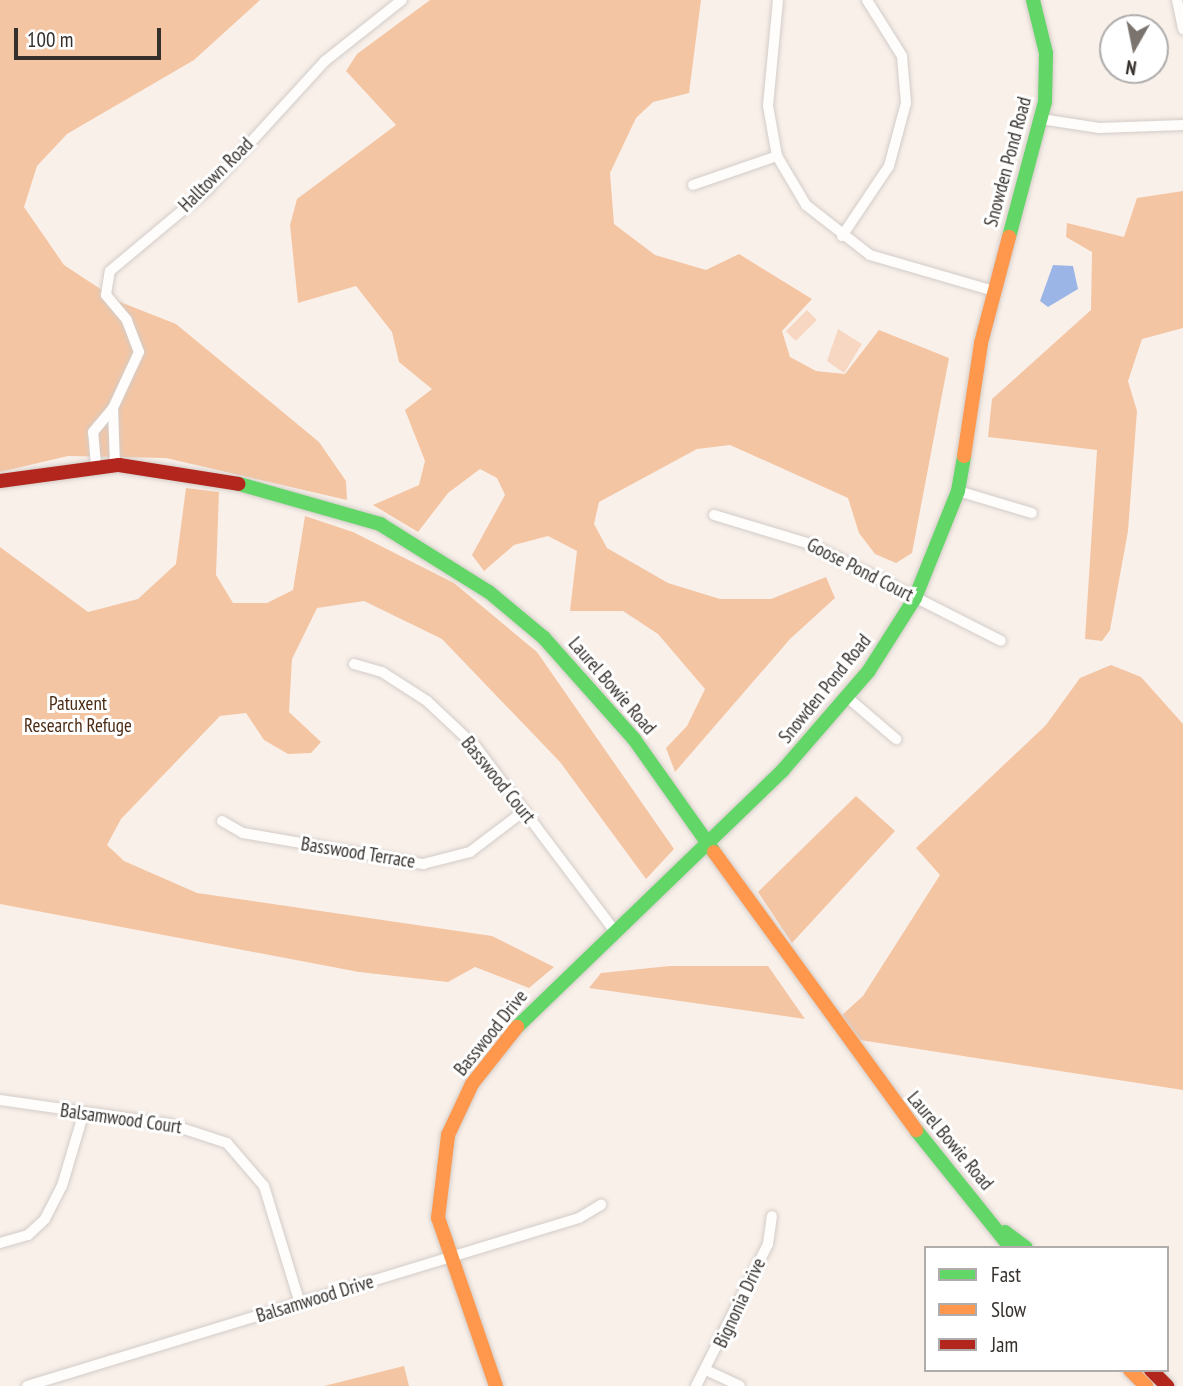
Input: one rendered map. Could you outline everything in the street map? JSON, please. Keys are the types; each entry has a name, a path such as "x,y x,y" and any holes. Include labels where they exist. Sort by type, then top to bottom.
{"street":[{"name":"Halltown Road","path":"96,465 93,432 113,408 139,352 131,328 106,295 110,271 208,189 325,61 402,0"},
{"path":"778,0 766,74 777,156 806,205 842,236 870,255 994,291"},
{"path":"842,236 889,166 906,103 902,56 867,0"},
{"name":"Snowden Pond Road","path":"709,844 848,698 915,597 958,491 994,291 1041,119 1046,53 1033,0"},
{"path":"1177,0 1183,29"},
{"path":"1041,119 1099,128 1183,125"},
{"path":"693,185 777,156"},
{"name":"Halltown Road","path":"113,408 115,465"},
{"name":"Laurel Bowie Road","path":"0,481 96,465 115,465 312,500 380,524 466,574 568,665 634,739 898,1110 1002,1232 1010,1246"},
{"path":"958,491 1032,513"},
{"name":"Goose Pond Court","path":"714,515 791,536 1001,641"},
{"name":"Basswood Court","path":"354,664 382,672 427,701 482,754 614,930"},
{"path":"848,698 896,738"},
{"name":"Basswood Terrace","path":"222,821 243,833 423,864 470,852 524,811"},
{"name":"Basswood Drive","path":"496,1386 438,1218 438,1177 460,1106 514,1030 614,930 709,844"},
{"name":"Balsamwood Court","path":"0,1100 83,1115 197,1130 239,1152 264,1186 300,1304"},
{"path":"0,1243 28,1235 45,1219 62,1186 83,1115"},
{"name":"Balsamwood Drive","path":"27,1386 450,1258 601,1205"},
{"name":"Bignonia Drive","path":"696,1386 708,1371 768,1244 772,1216"},
{"name":"Laurel Bowie Road","path":"1002,1232 1023,1246"},
{"path":"708,1371 740,1386"},
{"path":"1132,1372 1146,1386"},
{"path":"1153,1372 1167,1386"}],"shaded area":[{"path":"807,310 817,320 796,341 786,331"},
{"path":"838,329 862,344 844,373 827,361"}],"green space":[{"path":"0,0 260,0 194,60 67,134 37,166 24,207 64,265 120,302 176,324 319,442 346,481 347,500 166,458 68,456 0,472"},
{"path":"430,0 701,0 689,93 653,102 636,118 610,173 614,224 655,255 706,270 739,254 812,299 782,331 790,357 816,371 845,374 879,330 949,358 912,553 896,563 875,554 859,533 848,498 730,445 697,449 599,502 594,524 607,548 668,583 720,599 771,599 826,577 835,598 790,639 675,772 666,748 687,726 705,689 658,634 623,611 570,611 577,551 548,536 514,545 484,571 472,555 505,495 497,478 480,469 448,493 418,532 373,505 419,485 425,461 405,410 432,389 399,362 392,332 356,286 298,303 290,225 297,199 396,125 346,71 357,54"},
{"path":"1183,191 1183,328 1142,339 1128,381 1137,411 1128,531 1110,630 1102,641 1085,639 1097,450 988,437 992,399 1091,310 1092,252 1066,237 1067,223 1124,237 1137,198"},
{"name":"Patuxent Research Refuge","path":"186,488 219,492 216,575 233,603 267,603 293,590 305,516 353,532 454,583 537,652 674,849 646,879 560,762 442,639 364,601 317,608 292,659 289,712 321,742 311,753 288,754 264,740 246,713 220,716 121,819 107,845 124,861 197,893 492,936 554,967 529,988 475,967 448,982 359,972 0,904 0,547 88,612 138,599 176,564"},
{"path":"1111,665 1141,677 1183,724 1183,1090 860,1040 842,1015 863,996 940,875 916,848 1046,725 1080,678"},
{"path":"856,796 895,831 792,943 758,892"},
{"path":"670,966 768,966 805,1019 589,988 601,973"},
{"path":"404,1366 409,1386 324,1386"}],"water":[{"path":"1053,265 1073,266 1078,289 1048,307 1040,301"}],"traffic: fast":[{"path":"1009,237 1045,102 1046,53 1033,0"},
{"path":"517,1027 783,770 868,672 915,598 958,491 964,456"},
{"path":"239,484 380,524 489,592 544,638 634,739 714,852"},
{"path":"916,1130 1009,1246"},
{"path":"1005,1232 1023,1246"}],"traffic: slow":[{"path":"964,456 981,343 1009,237"},
{"path":"714,852 916,1130"},
{"path":"496,1386 438,1218 448,1135 472,1084 517,1027"},
{"path":"1132,1372 1146,1386"}],"traffic: jam":[{"path":"0,481 119,465 239,484"},
{"path":"1153,1372 1167,1386"}]}
